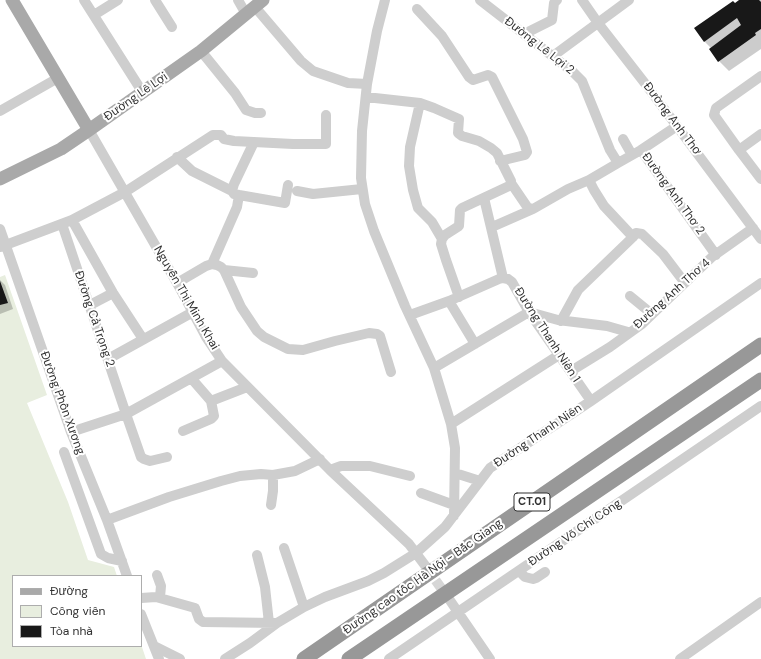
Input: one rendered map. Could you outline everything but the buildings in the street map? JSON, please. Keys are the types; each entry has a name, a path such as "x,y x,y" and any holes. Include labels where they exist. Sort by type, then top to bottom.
{"highway":[{"name":"Đường cao tốc Hà Nội - Bắc Giang","path":"304,659 761,345"},
{"name":"Đường cao tốc Hà Nội - Bắc Giang","path":"349,659 761,380"}],"main road":[{"name":"Nguyễn Thị Minh Khai","path":"12,0 89,130"},
{"name":"Đường Lê Lợi","path":"0,179 61,149 144,93 201,51 254,7"}],"street":[{"path":"84,0 144,93"},
{"path":"94,15 118,0"},
{"path":"155,0 172,27"},
{"path":"238,0 254,7 300,61 313,71 348,83 367,84"},
{"path":"385,0 377,31 367,84 362,131 360,178 365,204 374,231 405,306 434,368 451,424 455,448 454,510 421,493"},
{"name":"Đường Lê Lợi 2","path":"480,0 553,56 582,81 610,150 618,163"},
{"path":"524,34 552,20 554,3 557,0"},
{"name":"Đường Anh Thơ","path":"582,0 761,239"},
{"path":"553,56 629,0"},
{"path":"417,9 442,36 469,77 473,80 490,76 498,90 523,139 527,152 525,155 500,161"},
{"path":"201,51 235,93 246,110 261,113"},
{"path":"760,174 739,150 714,115 716,108 761,76"},
{"path":"1,109 58,78"},
{"path":"366,97 420,103 459,119 458,133 462,136 486,144 497,153 511,183 528,208 533,209"},
{"path":"420,103 410,146 409,166 412,184 418,208 432,222 442,239 454,299 475,344"},
{"path":"3,245 72,220 124,192 206,138 218,134 224,139 228,140 326,144 326,115"},
{"name":"Đường Anh Thơ 2","path":"677,126 636,152 716,255"},
{"name":"Nguyễn Thị Minh Khai","path":"89,130 177,282 206,337 222,361 330,470 416,552 427,568"},
{"path":"739,150 761,134"},
{"path":"492,227 533,209 568,189 589,180 636,152 623,139"},
{"path":"177,282 212,264 234,213 235,193 254,142"},
{"path":"177,157 192,172 235,193 285,203 288,185"},
{"path":"589,180 604,206 633,237"},
{"path":"442,239 445,235 459,226 460,210 462,208 509,186 511,183"},
{"path":"297,191 313,194 362,189"},
{"path":"484,198 504,278"},
{"path":"72,220 113,293 143,339"},
{"name":"Đường Cả Trọng 2","path":"62,224 141,457 150,461 167,457"},
{"name":"Đường Anh Thơ 4","path":"571,371 610,347 628,332 642,324 716,255 753,228"},
{"name":"Đường Phồn Xương","path":"0,229 3,245 71,432 107,520 127,575"},
{"path":"561,321 578,290 636,233 642,234 663,254 685,283"},
{"path":"212,264 221,267 224,270 241,307 257,331 264,337 288,349 303,350 369,333 377,334 380,336 391,372"},
{"path":"224,270 253,273"},
{"name":"Đường Thanh Niên 1","path":"410,315 454,299 504,278 508,279 512,282 559,356 591,401"},
{"name":"Đường Thanh Niên","path":"224,659 250,643 273,623 304,607 368,581 384,573 416,552 445,527 454,510 490,468 591,401 761,283"},
{"path":"90,305 113,293"},
{"path":"630,296 652,314"},
{"path":"108,359 193,312"},
{"path":"434,368 530,312 561,321 607,326 628,332"},
{"path":"451,424 559,356"},
{"path":"71,432 126,414 222,361"},
{"path":"182,431 211,419 214,416 211,401 191,378"},
{"path":"211,401 247,387"},
{"name":"Đường Võ Chí Công","path":"388,659 761,406"},
{"path":"64,452 100,554 108,558 122,561"},
{"path":"107,520 169,497 240,476 261,474 273,475 295,471 320,459"},
{"path":"330,470 341,466 370,466 410,476"},
{"path":"455,473 480,481"},
{"path":"271,505 273,475"},
{"path":"284,548 304,607"},
{"path":"142,598 160,597 195,608 199,619 203,622 273,623 257,556"},
{"path":"519,571 525,577 533,579 545,572"},
{"path":"156,575 161,586 160,597"},
{"path":"449,598 490,659"},
{"path":"680,659 761,602"},
{"path":"142,616 159,659"},
{"path":"154,646 180,659"}],"green space":[{"path":"5,275 47,395 27,403 68,502 88,560 114,567 117,575 12,575 12,647 142,647 146,659 0,659 0,277"}],"tunnel":[{"path":"427,568 448,598"}]}
